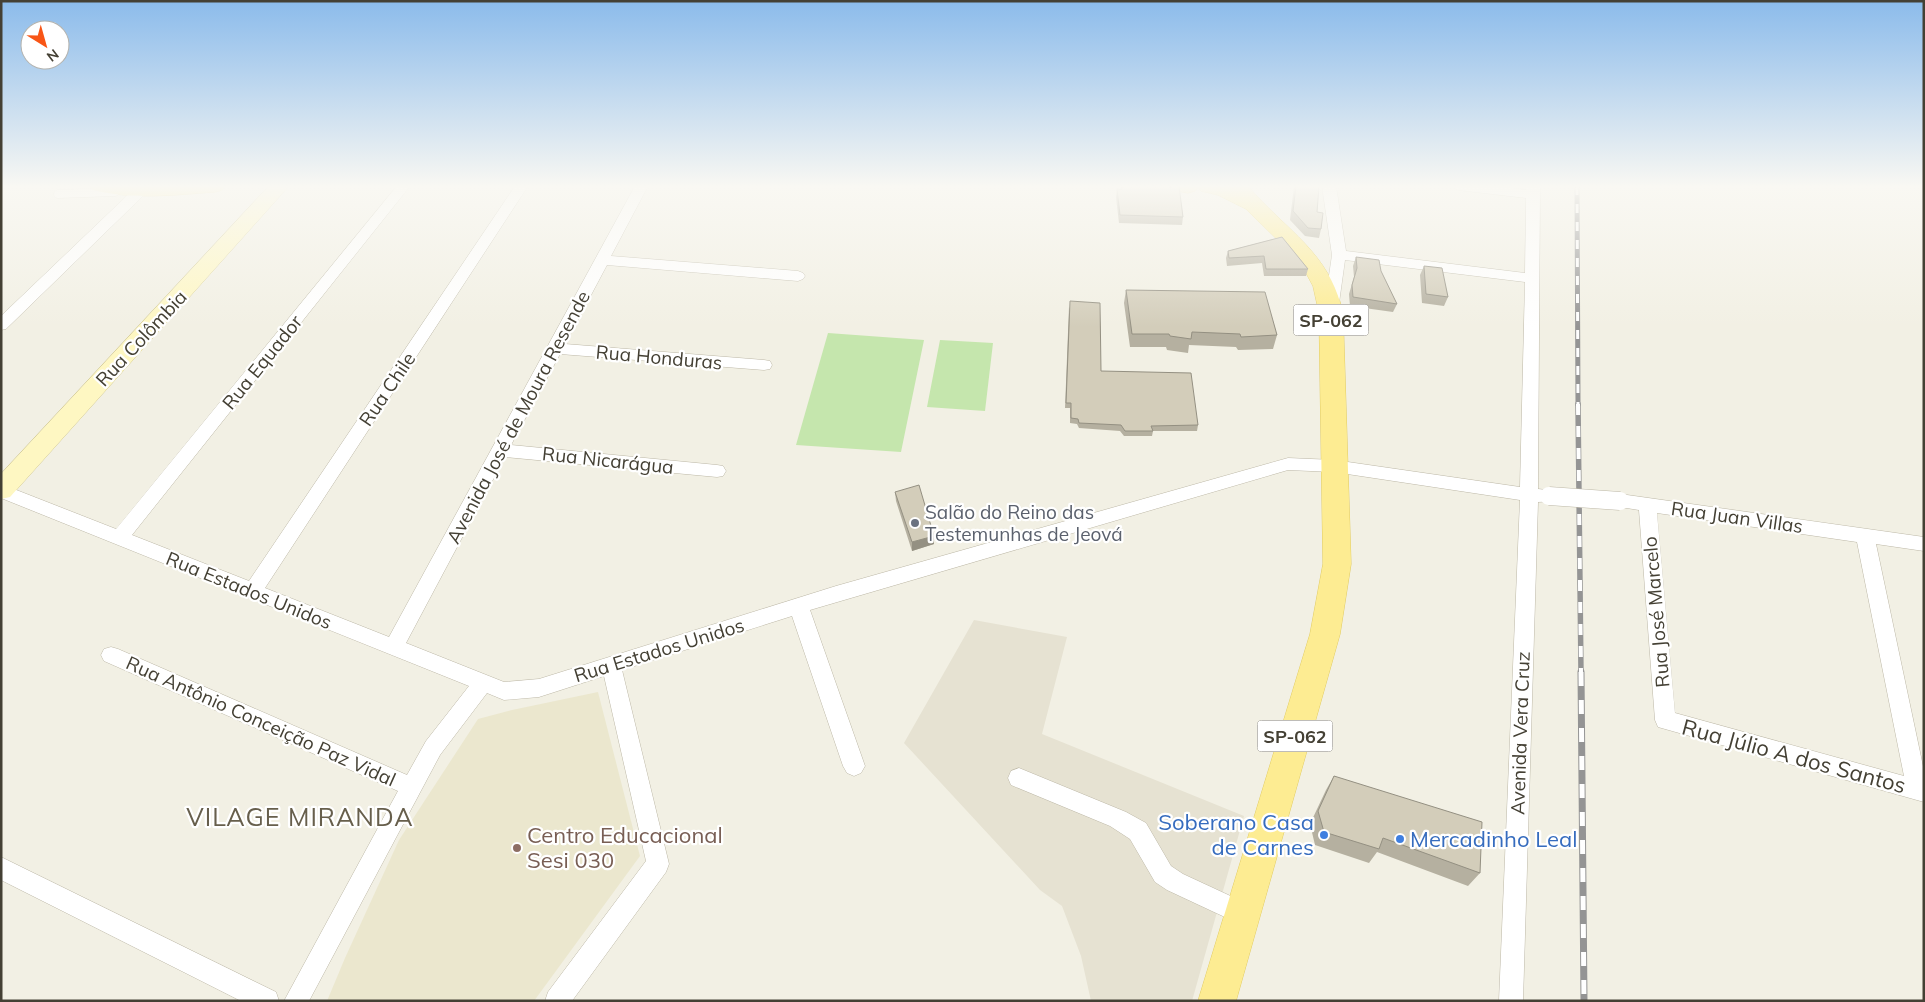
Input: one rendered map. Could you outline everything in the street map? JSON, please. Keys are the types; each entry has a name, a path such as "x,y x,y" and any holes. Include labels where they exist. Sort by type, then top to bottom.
{"main road":[{"name":"SP-062","path":"1217,1001 1325,634 1337,564 1331,313 1325,287 1313,265 1281,233"}],"street":[{"path":"1,325 98,233"},
{"name":"Rua Colômbia","path":"1,490 237,233"},
{"name":"Rua Equador","path":"120,538 366,233"},
{"name":"Rua Chile","path":"252,592 491,233"},
{"name":"Avenida José de Moura Resende","path":"393,648 617,233"},
{"path":"1331,313 1339,255 1336,233"},
{"name":"Avenida Vera Cruz","path":"1511,1001 1539,496 1531,278 1532,233"},
{"path":"1339,255 1531,278"},
{"path":"602,260 798,276"},
{"name":"Rua Honduras","path":"555,348 764,365"},
{"name":"Rua Nicarágua","path":"500,450 716,471"},
{"name":"Rua Estados Unidos","path":"1,490 252,592 504,691 539,688 845,592 1288,464 1334,466 1539,496"},
{"name":"Rua Juan Villas","path":"1539,496 1620,500 1924,544"},
{"name":"Rua José Marcelo","path":"1647,504 1665,720"},
{"path":"1865,536 1920,791"},
{"path":"799,607 854,766"},
{"name":"Rua Antônio Conceição Paz Vidal","path":"111,655 412,787"},
{"path":"558,1001 658,864 611,665"},
{"path":"296,1001 433,748 483,683"},
{"name":"Rua Júlio A dos Santos","path":"1665,720 1920,791"},
{"path":"1018,778 1118,819 1138,831 1163,874 1174,882 1244,914"},
{"path":"1,868 267,1001"}],"shaded area":[{"path":"974,620 1067,637 1042,734 1244,816 1192,1001 1091,1001 1081,956 1062,906 1040,890 904,743"},
{"name":"Centro Educacional Sesi 030","path":"598,692 640,856 534,1001 327,1001 399,840 478,719"}],"green space":[{"path":"828,333 924,340 901,452 796,445"},
{"path":"940,340 993,343 985,411 927,407"}],"building":[{"path":"1282,237 1308,269 1266,269 1264,256 1229,258 1228,251"},
{"path":"1356,257 1379,260 1381,271 1397,304 1353,297 1352,285 1357,268"},
{"path":"1424,266 1442,268 1448,297 1426,294"},
{"path":"1126,290 1265,292 1277,335 1241,337 1240,334 1192,332 1191,339 1170,336 1169,334 1132,334"},
{"path":"1070,301 1100,303 1101,371 1191,373 1198,425 1151,426 1153,431 1125,431 1121,425 1079,423 1078,419 1071,418 1071,403 1066,403"},
{"name":"Salão do Reino das Testemunhas de Jeová","path":"919,485 934,536 912,542 895,492"},
{"path":"1334,776 1482,822 1480,873 1383,838 1379,849 1324,832 1318,811"}],"railway":[{"path":"1577,233 1578,405"},
{"path":"1578,404 1581,673"},
{"path":"1581,672 1584,1001"}],"place":[{"name":"Salão do Reino das Testemunhas de Jeová","path":"915,523"},
{"name":"Soberano Casa de Carnes","path":"1324,835"},
{"name":"Mercadinho Leal","path":"1400,839"},
{"name":"Centro Educacional Sesi 030","path":"517,848"}],"district":[{"name":"VILAGE MIRANDA","path":"300,816"}]}
